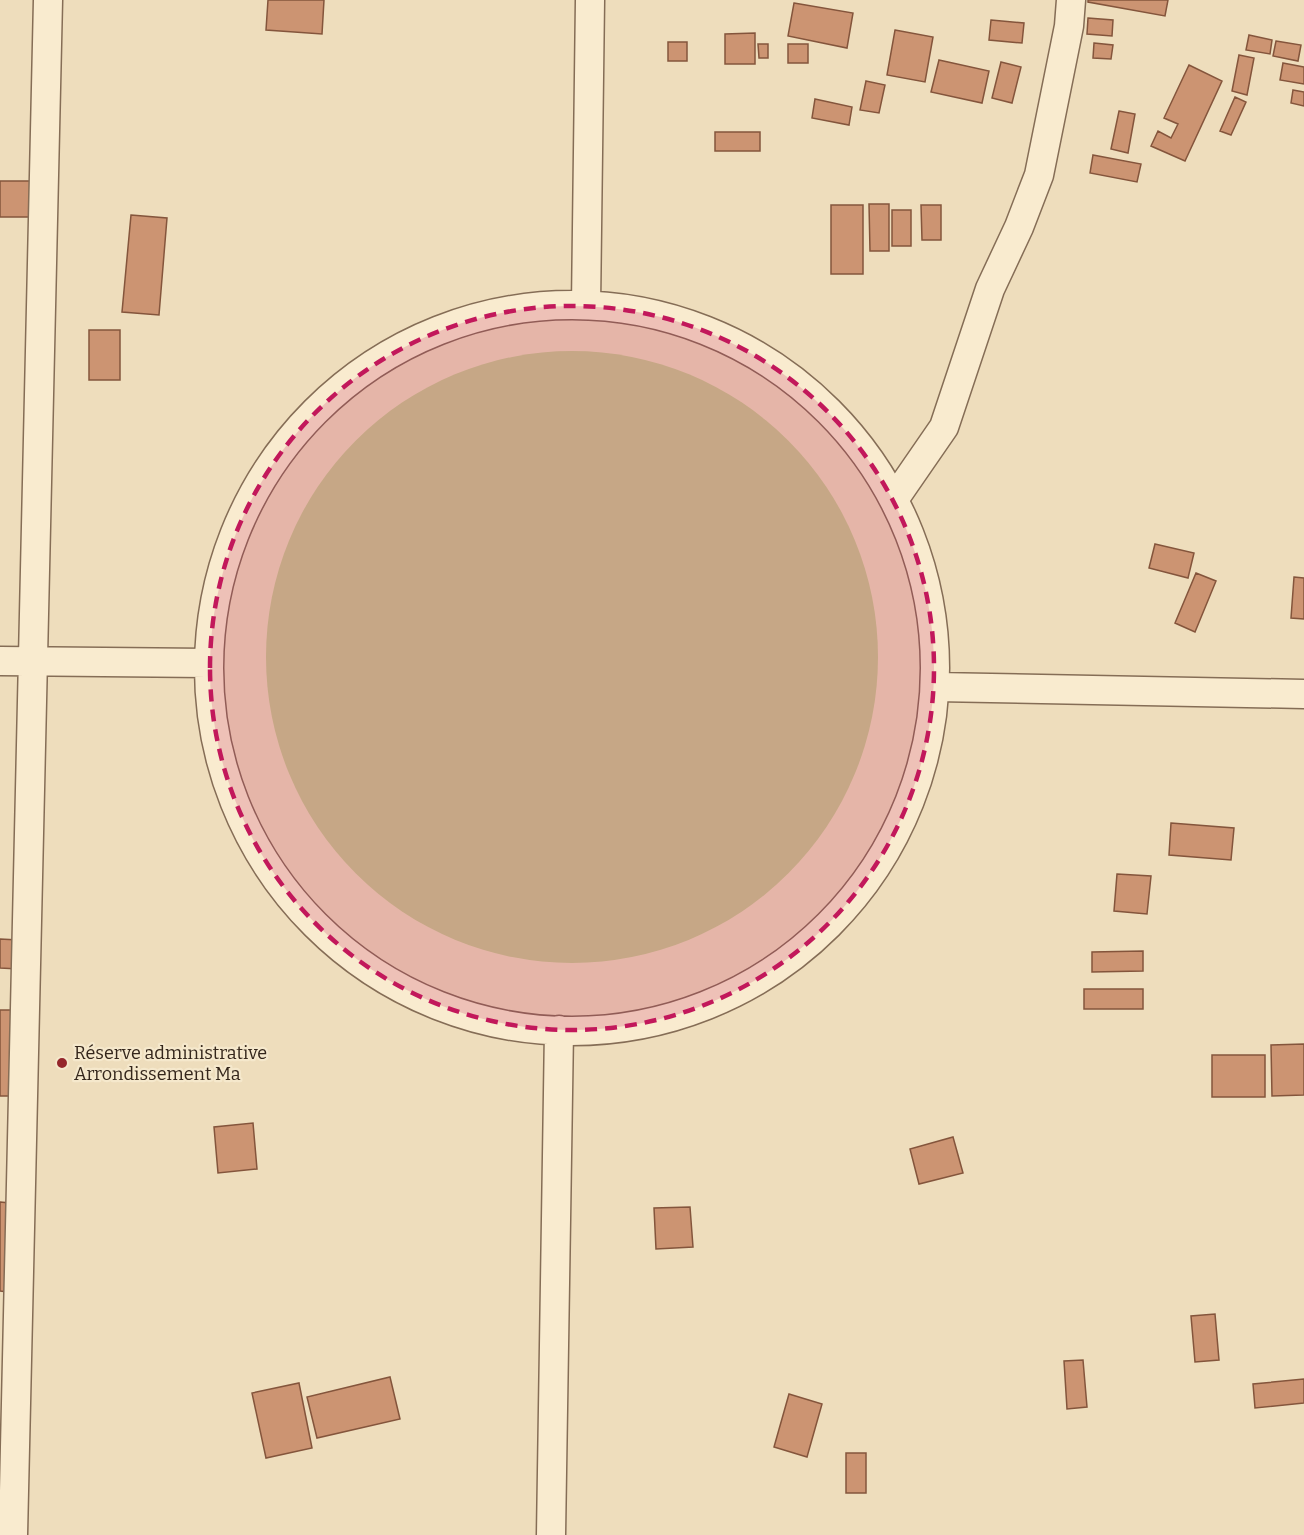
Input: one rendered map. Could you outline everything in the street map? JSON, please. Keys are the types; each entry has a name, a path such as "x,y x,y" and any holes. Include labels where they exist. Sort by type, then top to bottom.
{"street":[{"path":"13,1535 48,0"},
{"path":"586,305 590,0"},
{"path":"895,498 944,427 990,289 1019,227 1039,175 1069,26 1071,0"},
{"path":"586,305 628,309 670,318 710,332 748,350 784,372 817,399 847,429 873,462 895,498 912,536 925,577 933,618 937,660 936,702 929,744 918,785 902,823 881,861 856,895 828,926 796,954 761,978 724,997 674,1015 633,1025 601,1029 558,1030 515,1026 473,1017 393,984 356,960 323,933 293,902 267,867 246,830 228,790 216,748 207,663 210,622 218,581 230,542 247,504 268,468 293,435 321,405 353,378 387,355 424,336 463,322 503,312 544,306 586,305"},
{"path":"0,661 207,663"},
{"path":"936,687 1304,694"},
{"path":"551,1535 558,1030"}],"highlighted area":[{"path":"586,305 670,318 748,350 784,372 847,429 895,498 912,536 925,577 937,660 929,744 902,823 857,895 828,926 761,978 684,1013 601,1029 559,1030 473,1017 393,984 356,960 293,902 267,867 228,790 209,706 210,622 230,542 268,468 321,405 353,378 424,336 503,312"}],"green space":[{"path":"572,351 632,357 689,375 716,387 742,403 788,441 826,487 842,513 854,540 872,597 878,657 872,717 854,774 842,801 826,827 788,873 742,911 716,927 689,939 632,957 572,963 512,957 455,939 428,927 402,911 356,873 318,827 302,801 290,774 272,717 266,657 272,597 290,540 302,513 318,487 356,441 402,403 428,387 455,375 512,357"}],"building":[{"path":"268,0 324,0 322,34 266,30"},
{"path":"1088,0 1168,0 1165,16 1088,2"},
{"path":"794,3 853,13 847,48 788,36"},
{"path":"1088,18 1113,20 1112,36 1087,34"},
{"path":"991,20 1024,23 1022,43 989,40"},
{"path":"895,30 933,37 925,82 887,75"},
{"path":"755,33 755,64 725,64 725,34"},
{"path":"1249,35 1272,40 1270,54 1246,50"},
{"path":"1276,41 1301,45 1298,61 1273,56"},
{"path":"668,42 687,42 687,61 668,61"},
{"path":"1094,43 1113,45 1111,59 1093,58"},
{"path":"758,44 768,44 768,58 759,58"},
{"path":"788,44 808,44 808,63 788,63"},
{"path":"1239,55 1254,58 1247,95 1232,91"},
{"path":"939,60 989,71 982,103 931,92"},
{"path":"1001,62 1021,67 1012,103 992,98"},
{"path":"1283,63 1304,67 1304,84 1280,80"},
{"path":"1189,65 1222,81 1185,161 1151,146 1158,131 1171,138 1178,124 1164,118"},
{"path":"866,81 885,85 879,113 860,110"},
{"path":"1293,90 1304,92 1304,106 1291,103"},
{"path":"1235,97 1246,102 1231,135 1220,131"},
{"path":"815,99 852,107 849,125 812,118"},
{"path":"1119,111 1135,114 1128,153 1111,149"},
{"path":"715,132 760,132 760,151 715,151"},
{"path":"1093,155 1141,164 1137,182 1090,173"},
{"path":"0,181 37,181 37,217 0,217"},
{"path":"869,204 889,204 889,251 870,251"},
{"path":"831,205 863,205 863,274 831,274"},
{"path":"921,205 941,205 941,240 922,240"},
{"path":"892,210 911,210 911,246 892,246"},
{"path":"131,215 167,218 159,315 122,312"},
{"path":"89,330 120,330 120,380 89,380"},
{"path":"1155,544 1194,553 1188,578 1149,568"},
{"path":"1196,573 1216,581 1195,632 1175,623"},
{"path":"1294,577 1304,578 1304,619 1291,618"},
{"path":"1171,823 1234,828 1231,860 1169,855"},
{"path":"1117,874 1151,876 1147,914 1114,911"},
{"path":"0,939 18,940 18,969 0,968"},
{"path":"1143,951 1143,971 1092,972 1092,952"},
{"path":"1084,989 1143,989 1143,1009 1084,1009"},
{"path":"0,1010 15,1010 14,1096 0,1096"},
{"path":"1304,1044 1304,1095 1272,1096 1271,1045"},
{"path":"1212,1055 1265,1055 1265,1097 1212,1097"},
{"path":"253,1123 257,1169 218,1173 214,1127"},
{"path":"953,1137 963,1173 919,1184 910,1149"},
{"path":"0,1202 10,1203 7,1292 0,1291"},
{"path":"690,1207 693,1247 656,1249 654,1208"},
{"path":"1215,1314 1219,1360 1195,1362 1191,1316"},
{"path":"1083,1360 1087,1407 1067,1409 1064,1361"},
{"path":"390,1377 400,1419 317,1438 307,1397"},
{"path":"1304,1379 1304,1403 1255,1408 1253,1384"},
{"path":"299,1383 312,1448 266,1458 252,1393"},
{"path":"789,1394 822,1404 807,1457 774,1447"},
{"path":"846,1453 866,1453 866,1493 846,1493"}],"place":[{"name":"Réserve administrative Arrondissement Ma","path":"62,1063"}]}
